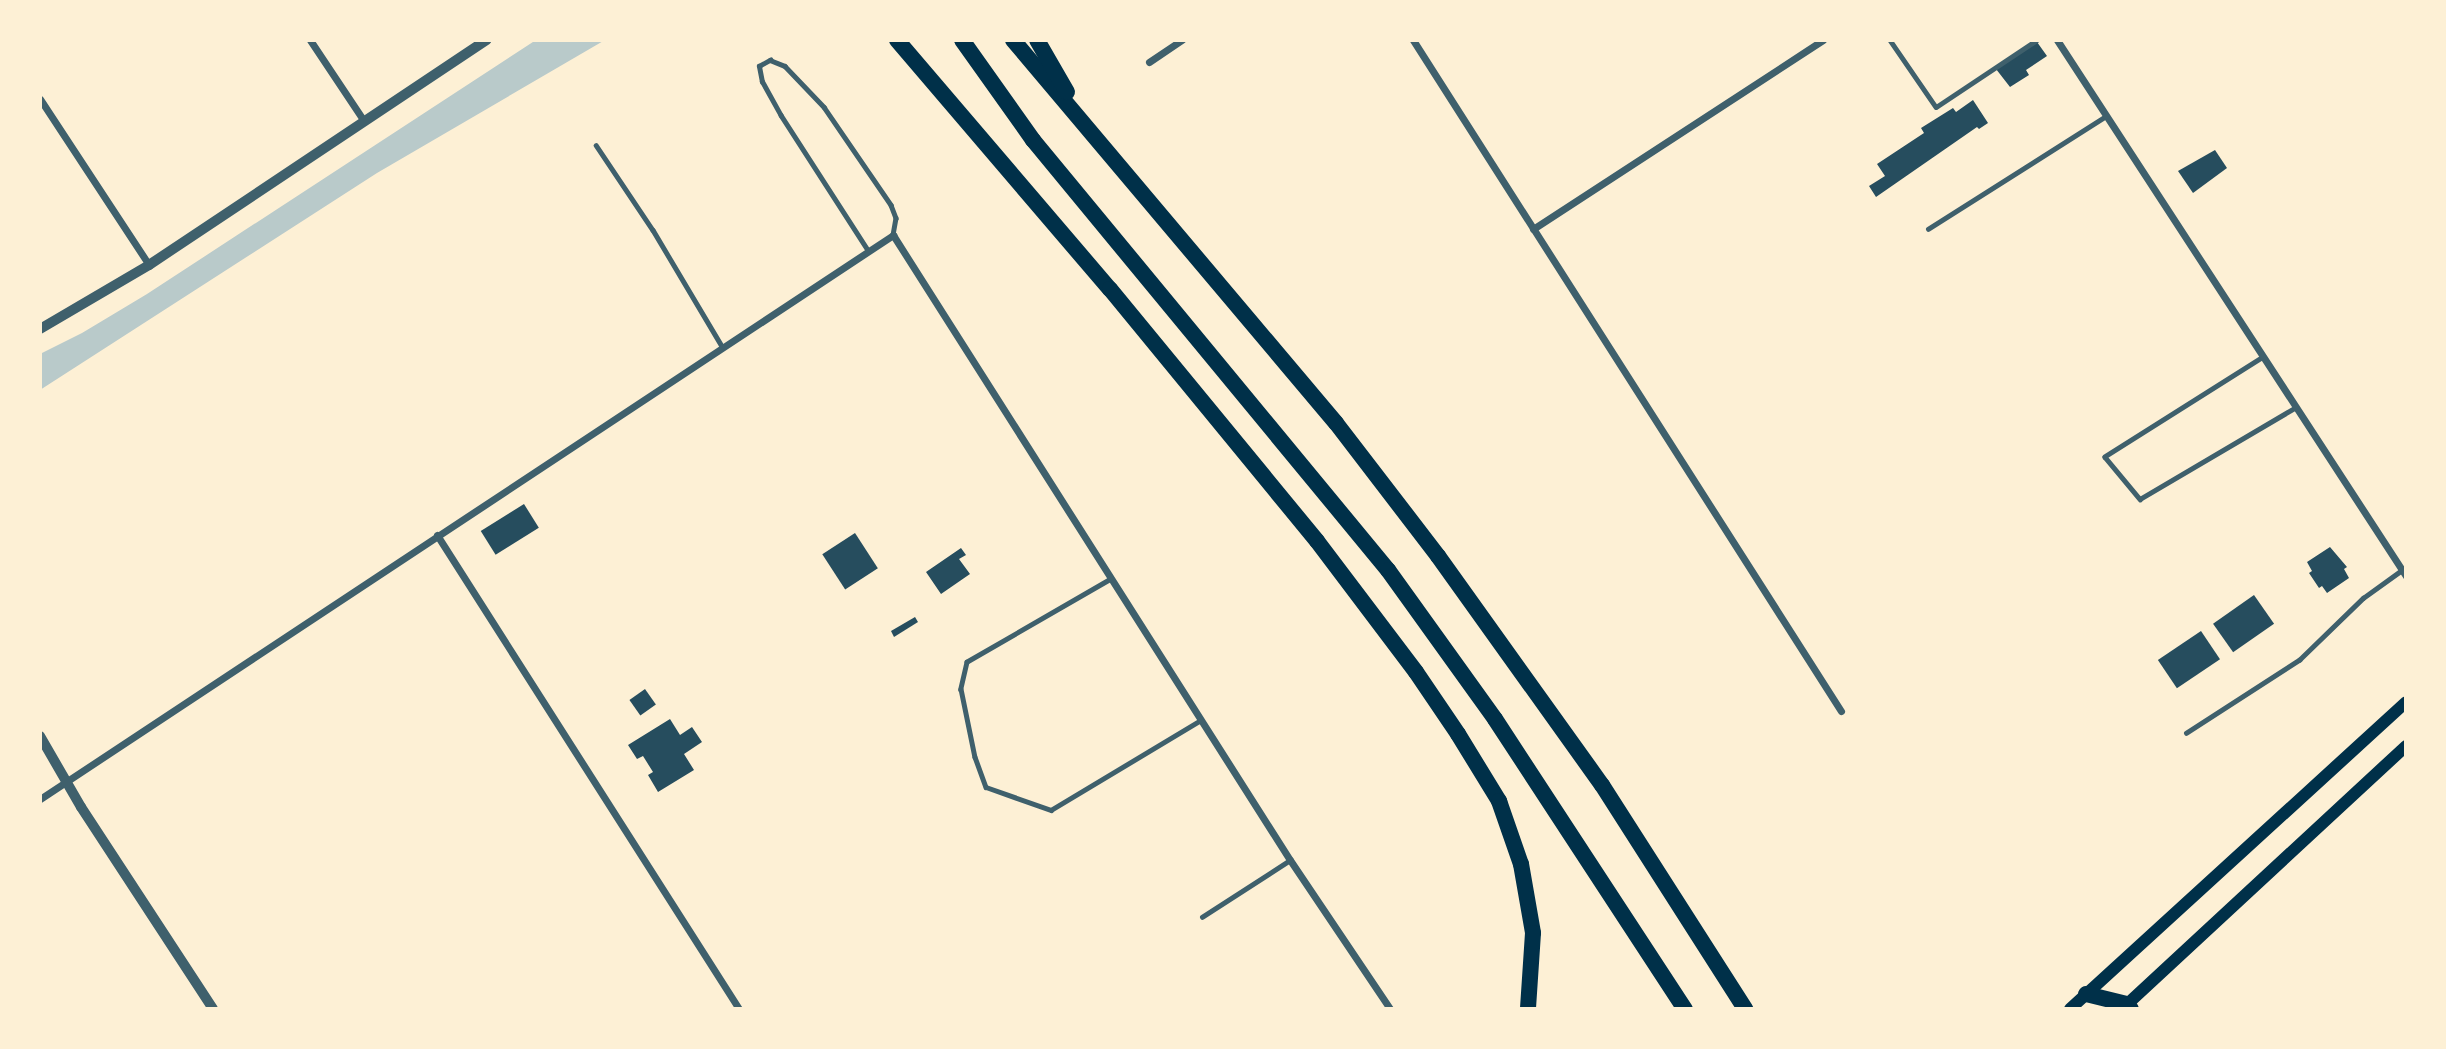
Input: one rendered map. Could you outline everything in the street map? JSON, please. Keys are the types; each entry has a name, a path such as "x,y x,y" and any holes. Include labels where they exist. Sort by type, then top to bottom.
{"highway":[{"path":"897,40 1110,289 1317,541 1416,672 1458,734 1499,801 1521,864 1533,933 1528,1009"},
{"path":"1013,40 1336,424 1438,556 1602,785 1745,1009"},
{"path":"1037,40 1087,128"},
{"path":"963,44 1033,140 1388,570 1495,719 1685,1009"},
{"path":"2088,1002 2126,1007"}],"main road":[{"path":"2070,1009 2088,1002 2406,702"},
{"path":"2126,1007 2406,746"}],"street":[{"path":"310,40 364,121"},
{"path":"40,329 149,265 487,40"},
{"path":"1149,62 1182,40"},
{"path":"1413,40 1841,711"},
{"path":"1533,229 1824,40"},
{"path":"2057,40 2404,573"},
{"path":"40,99 149,265"},
{"path":"40,799 893,234 1290,860 1390,1009"},
{"path":"437,534 739,1009"},
{"path":"40,736 66,781 214,1009"}],"lane":[{"path":"1891,40 1936,107 2037,40"},
{"path":"868,251 781,116 762,82 760,66 770,60 785,66 824,107 891,205 896,218 893,234"},
{"path":"1928,229 2106,116"},
{"path":"596,145 653,229 722,346"},
{"path":"2263,357 2105,457 2140,499 2296,407"},
{"path":"2186,733 2299,660 2363,598 2404,573"},
{"path":"1111,579 967,662 961,689 975,757 986,787 1051,810 1201,720"},
{"path":"1202,917 1290,860"}],"shaded area":[{"path":"536,40 605,40 377,173 40,390 40,354 82,333 147,294"}],"building":[{"path":"2037,42 2047,56 2026,70 2029,75 2010,87 1996,69"},
{"path":"1973,100 1988,123 1979,129 1977,127 1876,197 1869,186 1885,176 1877,164 1924,133 1921,128 1953,108 1956,112"},
{"path":"2215,150 2227,168 2193,193 2178,171"},
{"path":"524,504 539,528 496,555 481,531"},
{"path":"855,533 878,568 845,589 822,554"},
{"path":"2330,547 2347,567 2344,569 2349,578 2327,593 2322,586 2319,588 2309,573 2312,571 2307,562"},
{"path":"961,548 966,555 959,559 970,574 941,594 926,572"},
{"path":"2254,595 2274,624 2233,652 2213,624"},
{"path":"915,617 918,622 894,637 891,631"},
{"path":"2201,631 2220,659 2177,688 2158,660"},
{"path":"645,689 656,705 640,715 629,700"},
{"path":"670,719 680,735 692,727 702,742 684,754 694,770 658,792 648,775 653,772 643,756 637,759 628,745"}]}
